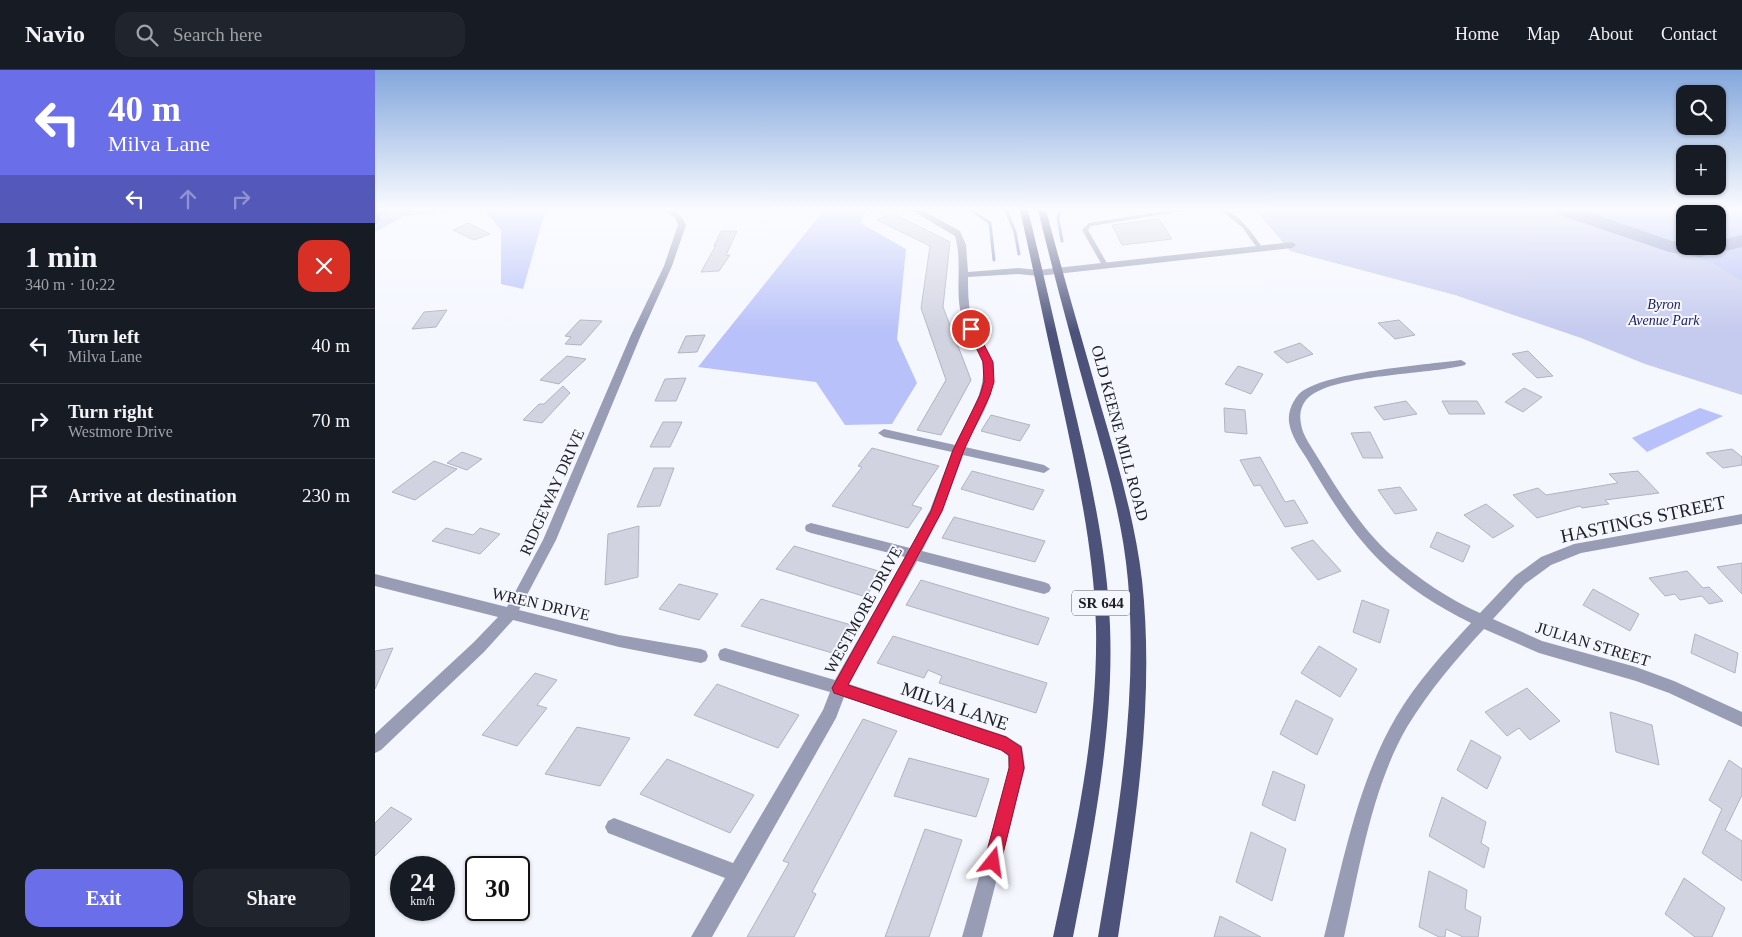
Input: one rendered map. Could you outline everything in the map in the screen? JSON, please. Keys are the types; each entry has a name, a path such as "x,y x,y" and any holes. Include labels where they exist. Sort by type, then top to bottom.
{"main road":[{"name":"SR 644","path":"1033,250 1085,478 1095,528 1101,588 1103,663 1096,757 1076,875 1063,937"},
{"name":"OLD KEENE MILL ROAD","path":"1053,250 1119,489 1135,580 1138,654 1133,752 1108,937"}],"street":[{"name":"RIDGEWAY DRIVE","path":"375,745 479,647 511,614 549,540 673,250"},
{"name":"WESTMORE DRIVE","path":"701,937 830,713 839,688 937,511 959,450 985,395 989,382 988,362 965,312 965,280 962,250"},
{"path":"965,280 1021,278 1038,272 1238,250"},
{"name":"JULIAN STREET","path":"1461,363 1333,381 1320,385 1301,399 1294,414 1294,425 1304,446 1330,488 1363,534 1386,558 1417,584 1454,608 1539,648 1603,664 1674,688 1742,720"},
{"path":"884,434 1044,469"},
{"name":"HASTINGS STREET","path":"1334,937 1363,814 1385,756 1401,723 1426,685 1528,573 1565,552 1742,519"},
{"path":"811,528 1044,588"},
{"name":"WREN DRIVE","path":"375,580 619,641 701,656"},
{"name":"MILVA LANE","path":"725,655 839,688 1006,744 1016,752 1017,768 1013,786 973,937"},
{"path":"614,827 738,874"}],"lane":[{"path":"1097,250 1105,265"}],"green space":[{"name":"Byron Avenue Park","path":"1290,250 1676,250 1676,255 1726,255 1726,250 1742,250 1742,395 1645,364 1581,338 1455,295"}],"shaded area":[{"path":"501,250 534,250 523,289 501,284"},
{"path":"792,250 906,250 897,339 917,383 892,424 845,425 816,382 698,367"},
{"path":"1726,250 1742,250 1742,281 1713,263 1689,255 1726,255"},
{"path":"1700,408 1723,416 1647,452 1632,438"}],"building":[{"path":"713,250 728,250 726,255 730,255 719,271 701,272"},
{"path":"929,250 949,250 943,307 971,380 941,435 917,430 946,380 921,308"},
{"path":"447,310 436,327 412,329 424,312"},
{"path":"580,320 602,321 581,345 565,344 571,337 565,336"},
{"path":"1399,320 1415,335 1395,339 1378,323"},
{"path":"705,335 697,352 678,353 686,336"},
{"path":"1300,343 1313,354 1287,363 1274,352"},
{"path":"1528,351 1553,376 1537,378 1512,354"},
{"path":"567,356 586,359 559,384 540,380"},
{"path":"1238,366 1263,374 1251,394 1225,384"},
{"path":"686,378 676,401 655,401 665,379"},
{"path":"563,386 570,393 542,423 523,420 539,404 544,404"},
{"path":"1524,388 1542,397 1523,412 1505,402"},
{"path":"1406,401 1417,414 1384,420 1374,407"},
{"path":"1442,401 1477,401 1485,414 1449,414"},
{"path":"1224,408 1245,410 1247,434 1225,432"},
{"path":"991,415 1030,425 1020,441 981,431"},
{"path":"663,422 682,422 670,447 650,447"},
{"path":"1370,432 1383,458 1363,458 1351,433"},
{"path":"872,448 939,466 912,505 922,508 908,528 832,506 862,467 858,466"},
{"path":"1732,449 1742,457 1742,465 1723,468 1706,453"},
{"path":"462,452 482,459 467,470 447,463"},
{"path":"1260,457 1285,502 1294,500 1308,523 1285,527 1260,485 1254,486 1240,460"},
{"path":"434,461 457,469 415,500 392,492"},
{"path":"654,468 674,468 660,506 637,507"},
{"path":"972,471 1044,490 1033,510 961,489"},
{"path":"1638,471 1659,493 1605,500 1609,504 1582,508 1580,506 1537,518 1513,495 1538,488 1546,495 1618,483 1609,474"},
{"path":"1400,487 1417,510 1395,514 1378,490"},
{"path":"1486,504 1514,526 1493,538 1464,515"},
{"path":"954,517 1045,541 1035,562 942,538"},
{"path":"639,526 638,577 605,585 608,534"},
{"path":"446,528 473,535 480,528 500,534 480,554 432,541"},
{"path":"1437,532 1470,546 1463,562 1430,547"},
{"path":"1313,540 1341,571 1318,580 1291,548"},
{"path":"794,546 882,572 866,597 776,569"},
{"path":"1742,563 1742,594 1717,567"},
{"path":"1687,571 1703,588 1709,587 1723,601 1709,604 1702,596 1680,600 1675,594 1665,596 1649,578"},
{"path":"921,580 1049,618 1038,645 906,605"},
{"path":"679,584 718,594 699,620 659,609"},
{"path":"1593,589 1639,614 1630,631 1583,605"},
{"path":"761,599 855,626 839,655 741,626"},
{"path":"1362,600 1389,610 1380,643 1353,632"},
{"path":"1695,634 1738,653 1735,673 1691,653"},
{"path":"893,636 1047,683 1036,713 939,683 942,676 928,670 924,678 877,663"},
{"path":"1319,646 1357,669 1340,697 1301,673"},
{"path":"393,648 375,689 375,651"},
{"path":"535,673 557,680 537,705 547,708 517,746 482,735"},
{"path":"717,684 799,715 778,748 694,715"},
{"path":"1527,688 1560,721 1530,740 1519,728 1507,736 1485,712"},
{"path":"1296,700 1333,719 1317,755 1280,734"},
{"path":"1610,712 1652,725 1659,765 1616,752"},
{"path":"863,719 897,731 812,892 816,894 794,937 747,937 789,863 783,861"},
{"path":"577,727 630,738 600,786 545,774"},
{"path":"1471,740 1501,757 1487,789 1457,770"},
{"path":"909,758 989,779 976,817 894,796"},
{"path":"667,759 754,795 730,833 640,794"},
{"path":"1729,760 1742,769 1742,795 1725,830 1742,841 1742,881 1702,853 1722,809 1709,800"},
{"path":"1273,771 1305,785 1295,821 1262,805"},
{"path":"1442,797 1486,822 1481,843 1489,848 1484,868 1429,836"},
{"path":"391,807 412,819 375,856 375,823"},
{"path":"925,829 962,840 929,937 885,937"},
{"path":"1251,832 1286,849 1272,901 1236,882"},
{"path":"1429,871 1467,890 1465,909 1481,917 1478,937 1463,937 1446,929 1445,937 1439,937 1419,927"},
{"path":"1684,878 1725,908 1712,937 1695,937 1665,914"},
{"path":"1220,916 1261,937 1214,937"}],"waterway":[{"path":"993,250 994,260"},
{"path":"1697,250 1702,250"}],"route":[{"path":"971,329 988,362 989,382 985,395 959,450 937,511 839,688 1006,744 1016,752 1017,768 993,862"}]}
